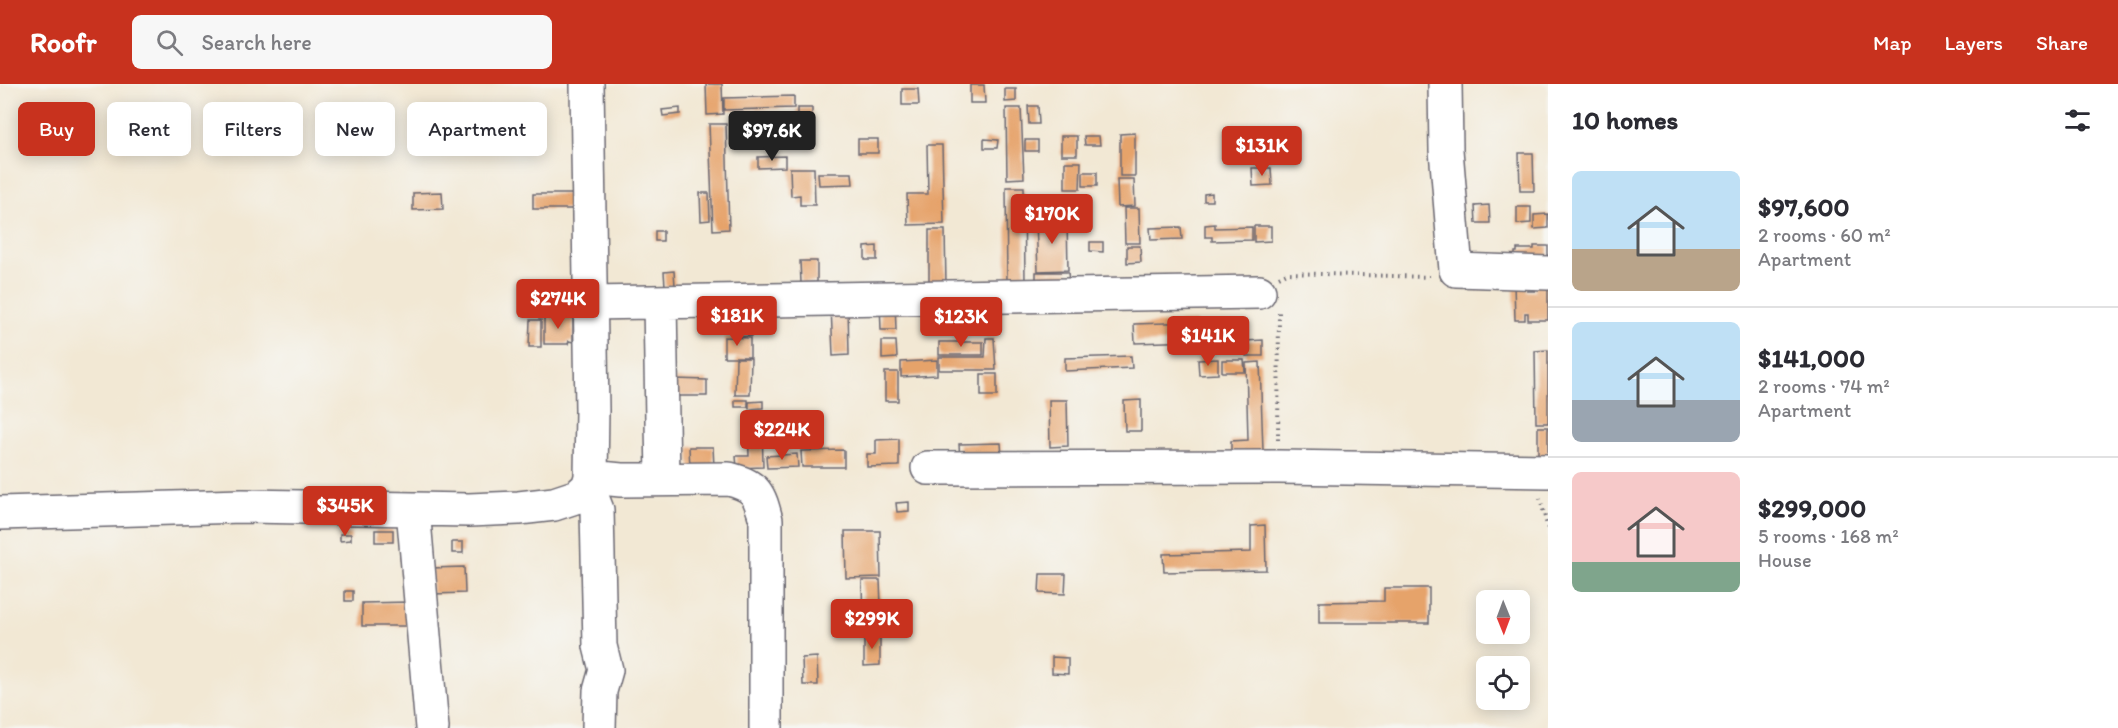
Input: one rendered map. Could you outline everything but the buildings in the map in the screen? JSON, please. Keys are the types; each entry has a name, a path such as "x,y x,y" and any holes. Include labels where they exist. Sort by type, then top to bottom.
{"street":[{"path":"587,84 591,303 589,482 597,510 600,646 606,670 600,691 599,728"},
{"path":"1445,84 1446,150 1456,270 1548,273"},
{"path":"591,303 1273,290"},
{"path":"660,302 663,479"},
{"path":"928,468 1279,467 1548,471"},
{"path":"0,513 242,506 469,510 554,504 578,496 589,482 729,479 745,483 758,493 766,520 766,728"},
{"path":"413,509 432,728"}],"path":[{"path":"1279,467 1273,290 1287,273 1437,278 1456,270"}]}
